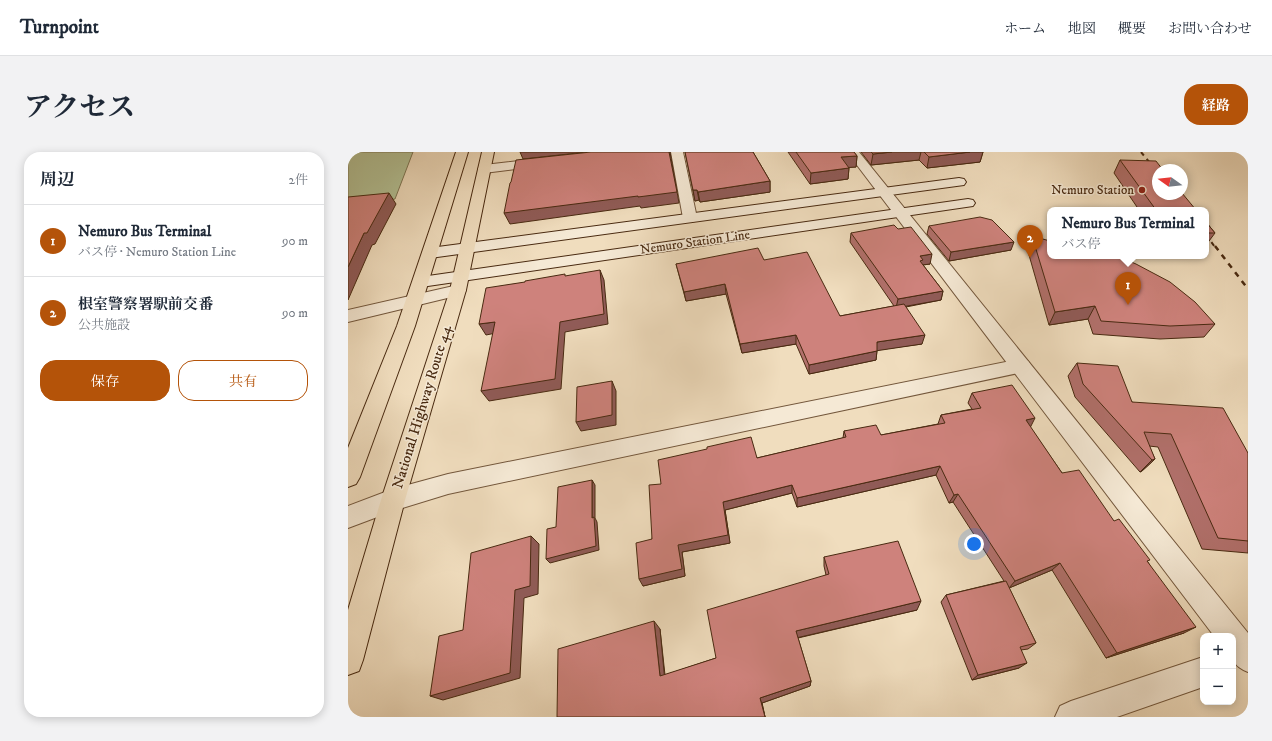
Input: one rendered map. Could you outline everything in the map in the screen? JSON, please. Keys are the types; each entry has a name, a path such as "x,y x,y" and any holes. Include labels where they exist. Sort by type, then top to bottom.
{"highway":[{"path":"348,477 406,326 462,152"},
{"name":"National Highway Route 44","path":"348,660 393,500 459,283 486,160"}],"street":[{"path":"677,152 690,218"},
{"path":"853,152 1229,633"},
{"path":"486,160 554,161"},
{"name":"Nemuro Station Line","path":"430,253 960,182"},
{"name":"Nemuro Station Line","path":"421,282 459,283 901,212 968,203"},
{"path":"348,316 414,300 459,283"},
{"path":"348,517 393,500 448,484 1021,366"},
{"path":"1236,642 1248,656 1236,661"},
{"path":"1071,717 1200,673"}],"green space":[{"path":"348,152 413,152 395,199 348,206"}],"building":[{"path":"591,152 669,152 677,192 504,213 516,160"},
{"path":"685,152 753,152 770,181 698,192 697,190 693,190"},
{"path":"796,152 854,152 857,156 841,157 849,168 811,173"},
{"path":"871,152 892,152 873,154"},
{"path":"924,152 970,152 929,157"},
{"path":"1120,160 1156,161 1158,164 1152,164 1152,200 1188,200 1194,207 1154,207"},
{"path":"389,193 367,233 364,233 348,267 348,197"},
{"path":"980,217 992,220 1014,242 951,252 929,226"},
{"path":"894,225 898,229 911,227 932,254 920,256 923,260 920,261 943,291 898,299 851,233"},
{"path":"1209,226 1215,233 1209,233"},
{"path":"1032,236 1047,240 1047,259 1124,259 1136,264 1170,282 1195,302 1215,324 1170,326 1101,321 1095,306 1055,312"},
{"path":"758,248 764,260 807,252 840,316 904,304 925,335 877,342 877,351 809,365 796,335 740,344 725,284 684,292 676,264"},
{"path":"600,270 604,314 560,322 555,379 481,391 495,322 479,324 486,288 565,274 565,276"},
{"path":"1077,363 1118,366 1132,402 1223,408 1248,453 1248,541 1218,538 1171,434 1144,432 1155,459 1152,460 1083,384"},
{"path":"612,381 612,415 576,422 577,387"},
{"path":"1012,385 1035,418 1026,420 1062,473 1079,470 1114,521 1119,519 1150,560 1147,561 1196,627 1117,653 1060,563 1015,581 958,494 954,495 940,466 797,498 792,485 723,502 728,535 678,545 682,569 639,579 636,543 652,539 649,485 661,484 658,460 751,437 757,458 846,437 844,431 876,425 881,435 945,423 941,415 981,408 972,393"},
{"path":"592,480 592,518 594,517 596,546 546,559 547,529 556,527 558,487"},
{"path":"531,536 530,586 515,590 510,673 430,696 439,636 463,630 471,553"},
{"path":"898,541 921,601 796,631 811,681 760,698 765,717 557,717 558,649 654,621 660,676 716,658 707,610 829,574 824,557"},
{"path":"1006,581 1036,643 1020,647 1027,663 978,675 946,595"}],"railway":[{"path":"1141,152 1152,166"},
{"path":"1209,239 1215,247"},
{"path":"1215,246 1248,289"}],"place":[{"name":"Nemuro Station","path":"1142,190"},
{"name":"根室警察署駅前交番","path":"1030,258"},
{"name":"Nemuro Bus Terminal","path":"1128,305"}]}
